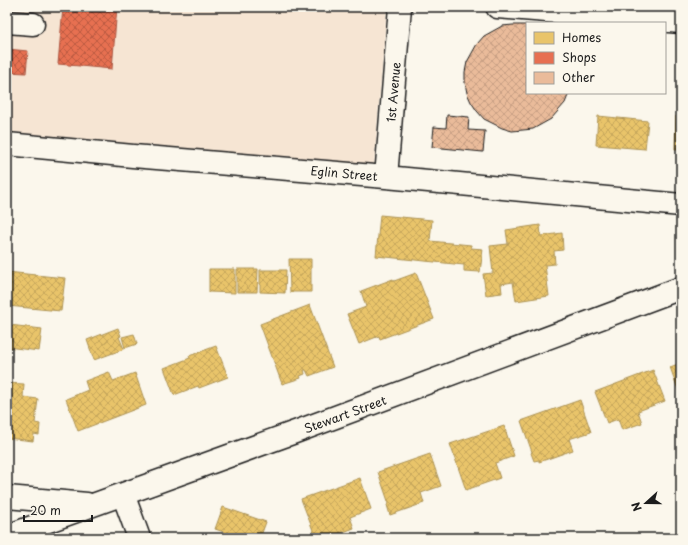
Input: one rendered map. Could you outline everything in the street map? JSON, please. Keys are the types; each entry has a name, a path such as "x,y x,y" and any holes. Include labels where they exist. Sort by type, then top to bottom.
{"street":[{"name":"1st Avenue","path":"386,177 400,7"},
{"path":"497,7 681,22"},
{"path":"7,22 33,24"},
{"name":"Eglin Street","path":"7,144 386,177 681,205"},
{"name":"Stewart Street","path":"7,536 298,431 681,288"},
{"path":"123,494 139,538"},
{"path":"7,497 94,504"}],"shaded area":[{"path":"7,7 387,7 374,164 7,132"}],"building: Homes":[{"path":"598,116 648,121 645,149 596,145"},
{"path":"676,116 681,117 681,149 675,149"},
{"path":"380,215 432,220 430,241 471,245 471,248 483,249 480,272 464,271 464,265 376,256"},
{"path":"540,225 541,236 562,233 563,250 554,251 555,264 545,265 549,296 516,301 513,282 501,284 502,293 486,295 483,274 493,273 490,246 508,244 506,230"},
{"path":"289,259 311,259 311,292 290,292"},
{"path":"209,269 235,269 235,293 209,292"},
{"path":"237,269 258,269 257,292 237,292"},
{"path":"260,270 286,270 285,293 260,292"},
{"path":"7,272 65,278 61,311 7,306"},
{"path":"416,273 434,319 380,339 379,336 359,344 347,314 366,307 361,291 393,279 394,281"},
{"path":"310,305 333,367 309,376 306,370 304,370 305,374 300,376 301,378 282,384 260,324"},
{"path":"10,325 42,329 39,351 7,347"},
{"path":"118,328 121,336 119,337 124,349 94,360 87,340"},
{"path":"134,334 137,344 125,348 122,337"},
{"path":"216,346 228,377 199,388 198,386 174,395 164,368 190,358 189,356"},
{"path":"681,363 681,398 670,367"},
{"path":"653,370 665,401 638,411 642,423 622,430 618,419 607,423 595,392"},
{"path":"109,372 113,381 135,373 146,405 78,431 66,399 88,390 85,381"},
{"path":"7,383 24,384 23,397 38,399 35,423 40,424 39,435 34,434 33,441 7,438"},
{"path":"580,400 591,432 569,439 573,450 539,462 539,460 534,461 521,421"},
{"path":"504,426 514,456 495,463 500,478 466,490 450,444"},
{"path":"430,454 441,486 421,493 424,503 390,515 387,505 389,504 378,472"},
{"path":"360,478 371,509 350,517 354,528 328,538 316,538 301,499"},
{"path":"223,507 266,522 260,538 222,538 224,532 215,529"}],"building: Shops":[{"path":"63,7 117,7 112,69 58,64"},
{"path":"7,49 28,51 26,73 7,72"}],"building: Other":[{"path":"526,25 526,94 569,94 565,103 551,119 533,129 512,131 484,119 471,102 467,93 465,72 467,62 477,44 484,36 502,26"},
{"path":"447,115 469,117 468,130 485,131 483,152 432,147 434,127 446,128"}]}
